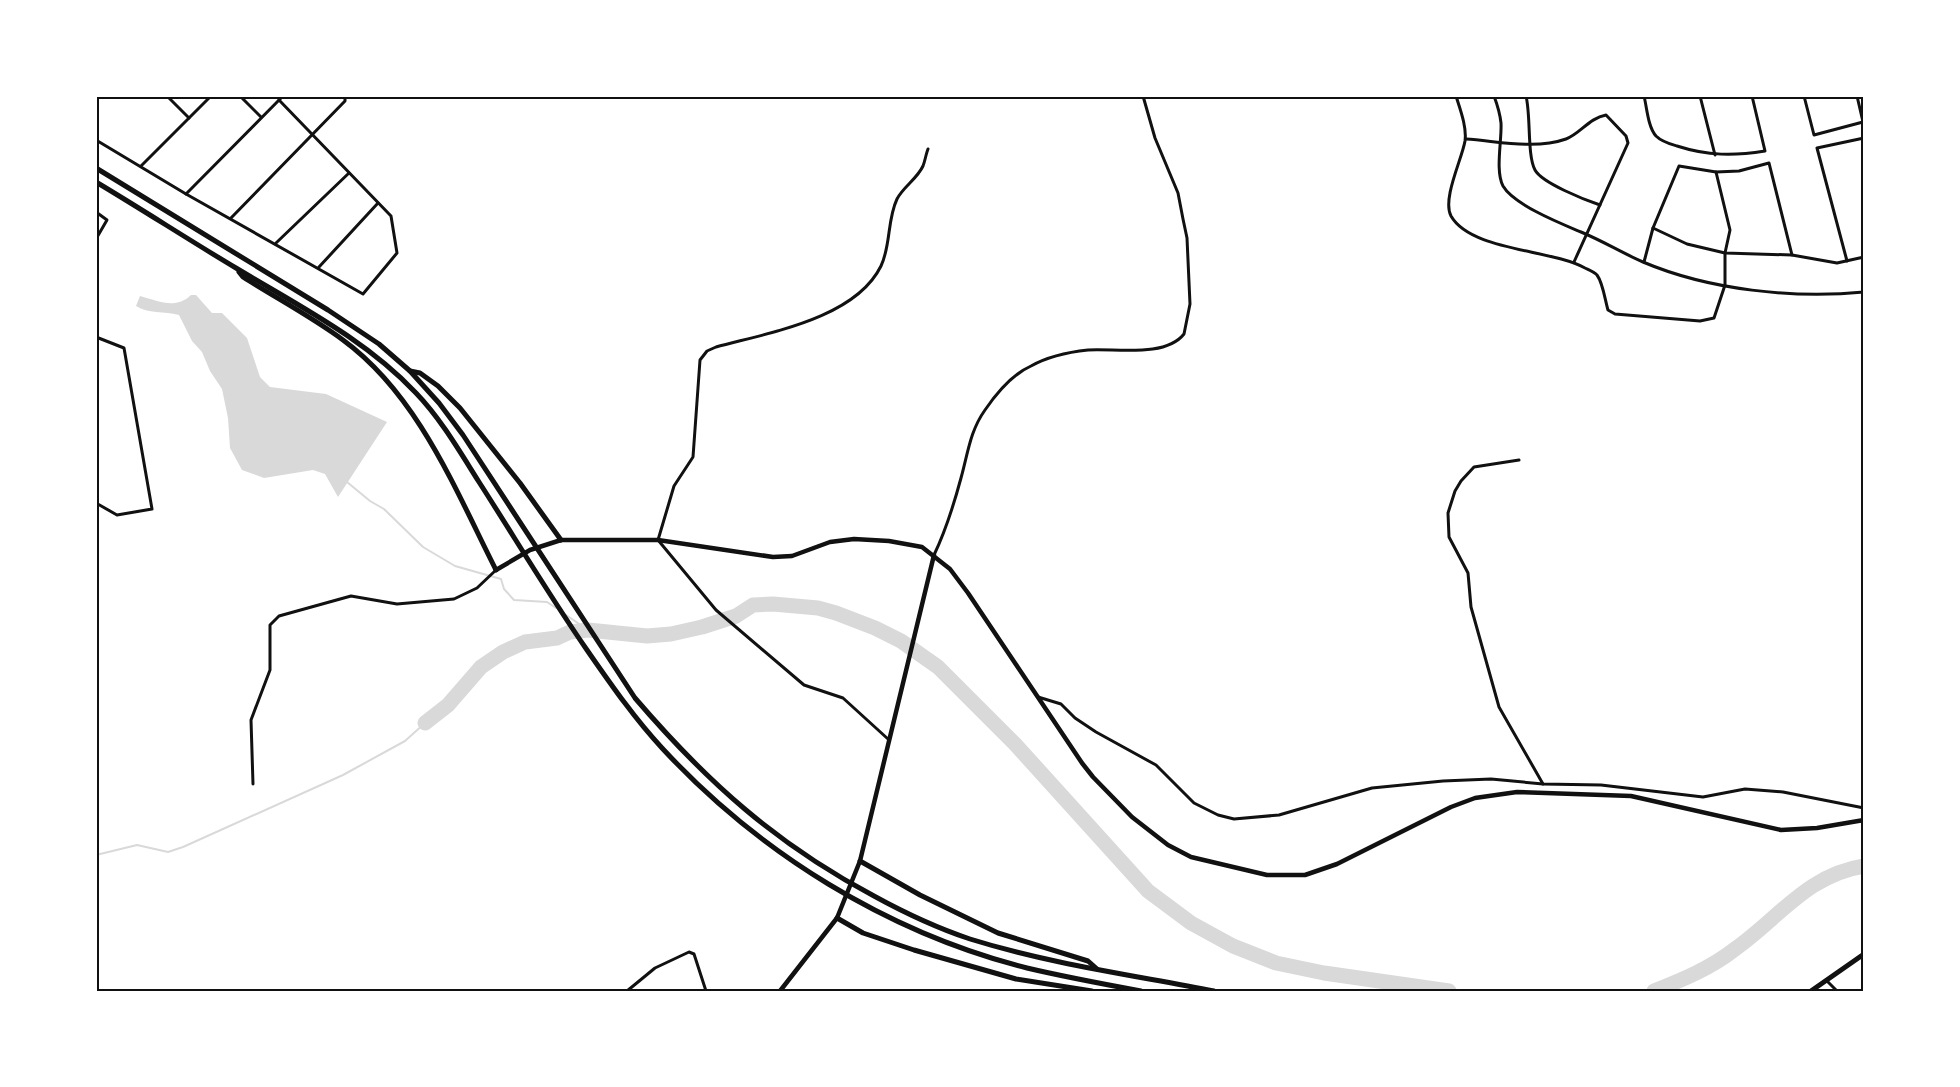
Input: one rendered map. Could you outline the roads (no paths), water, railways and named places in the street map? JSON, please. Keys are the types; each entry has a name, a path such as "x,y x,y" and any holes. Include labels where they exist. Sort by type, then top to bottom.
{"main road":[{"path":"96,168 328,310 379,344 410,371 439,403 463,435 635,698 706,776 757,820 842,879 910,916 968,938 1037,958 1214,991"},
{"path":"96,182 331,324 399,375 442,425 586,649 625,704 659,745 698,785 751,831 836,890 907,926 1027,968 1139,991"},
{"path":"237,269 243,277 344,340 386,379 412,414 439,458 496,570"},
{"path":"410,371 420,372 460,408 520,483 561,540"},
{"path":"860,861 920,895 998,933 1088,961 1099,971"},
{"path":"837,918 863,933 914,950 1005,976 1092,991"},
{"path":"1811,991 1864,954"},
{"path":"1128,991 1139,991"}],"street":[{"path":"167,96 189,118"},
{"path":"141,166 211,96"},
{"path":"240,96 261,117"},
{"path":"186,194 283,96"},
{"path":"231,218 313,136 345,101 345,96"},
{"path":"780,991 837,918 860,861 913,634 934,555 946,530 962,477 969,440 976,423 994,399 1020,372 1038,362 1087,351 1148,350 1181,338 1184,334 1190,304 1187,238 1178,193 1155,138 1143,96"},
{"path":"1456,96 1466,139 1448,202 1452,217 1460,226 1478,237 1574,262 1596,275 1608,310 1615,314 1700,321 1714,318 1725,285 1725,253 1730,230 1716,172"},
{"path":"1494,96 1501,121 1500,173 1502,182 1508,192 1545,217 1587,234 1644,262 1697,280 1785,292 1838,294 1864,292"},
{"path":"1526,96 1532,162 1538,174 1579,198 1600,205"},
{"path":"1644,96 1656,136 1665,142 1715,155 1735,156 1765,151 1752,96"},
{"path":"1700,96 1715,155"},
{"path":"1804,96 1814,135 1863,122 1857,96"},
{"path":"96,140 186,194 319,267 363,294 397,253 391,216 279,100"},
{"path":"1466,139 1531,144 1567,139 1596,118 1609,116 1626,136 1628,143 1574,262"},
{"path":"1847,261 1818,148 1864,138"},
{"path":"658,540 674,486 693,457 700,360 707,351 716,347 804,322 842,306 854,298 880,267 887,250 897,198 922,167 928,149"},
{"path":"1644,262 1653,228 1679,166 1716,172 1739,171 1769,163 1792,255"},
{"path":"276,243 349,173"},
{"path":"319,267 378,203"},
{"path":"96,212 107,220 96,239"},
{"path":"1653,228 1688,244 1725,253 1792,255 1837,262 1864,257"},
{"path":"96,337 124,348 152,509 117,515 96,503"},
{"path":"1519,460 1474,467 1461,481 1455,490 1448,513 1449,537 1468,573 1471,608 1499,707 1543,784"},
{"path":"253,784 251,720 270,670 270,625 279,616 351,596 397,604 454,598 477,588 496,570 530,549 561,540 658,540 773,557 792,556 830,542 854,538 922,547 950,569 1093,777 1132,817 1168,845 1191,857 1268,875 1305,875 1337,864 1451,807 1475,798 1517,792 1631,796 1781,830 1817,828 1864,820"},
{"path":"658,540 716,610 741,632 804,686 843,698 888,739"},
{"path":"1038,697 1061,704 1075,718 1096,732 1156,765 1194,803 1218,815 1234,819 1279,815 1372,788 1491,779 1543,784 1601,785 1703,797 1745,789 1783,792 1864,808"},
{"path":"627,991 655,968 689,952 694,954 706,991"},
{"path":"1826,980 1837,991"}],"waterway":[{"path":"347,482 384,509 423,547 455,566 501,579 504,589 514,600 547,602 556,608"},
{"path":"425,723 448,705 481,667 503,652 525,642 557,638 570,632 588,630 647,636 671,634 736,616 753,605 773,604 818,608 875,628 901,641 938,667 1015,744 1148,891 1191,923 1233,946 1276,963 1324,973 1449,991"},
{"path":"566,615 588,630"},
{"path":"96,855 137,845 168,852 183,847 343,775 405,741 425,723"},
{"path":"1654,991 1696,973 1726,956 1795,899 1826,878 1864,866"}]}
